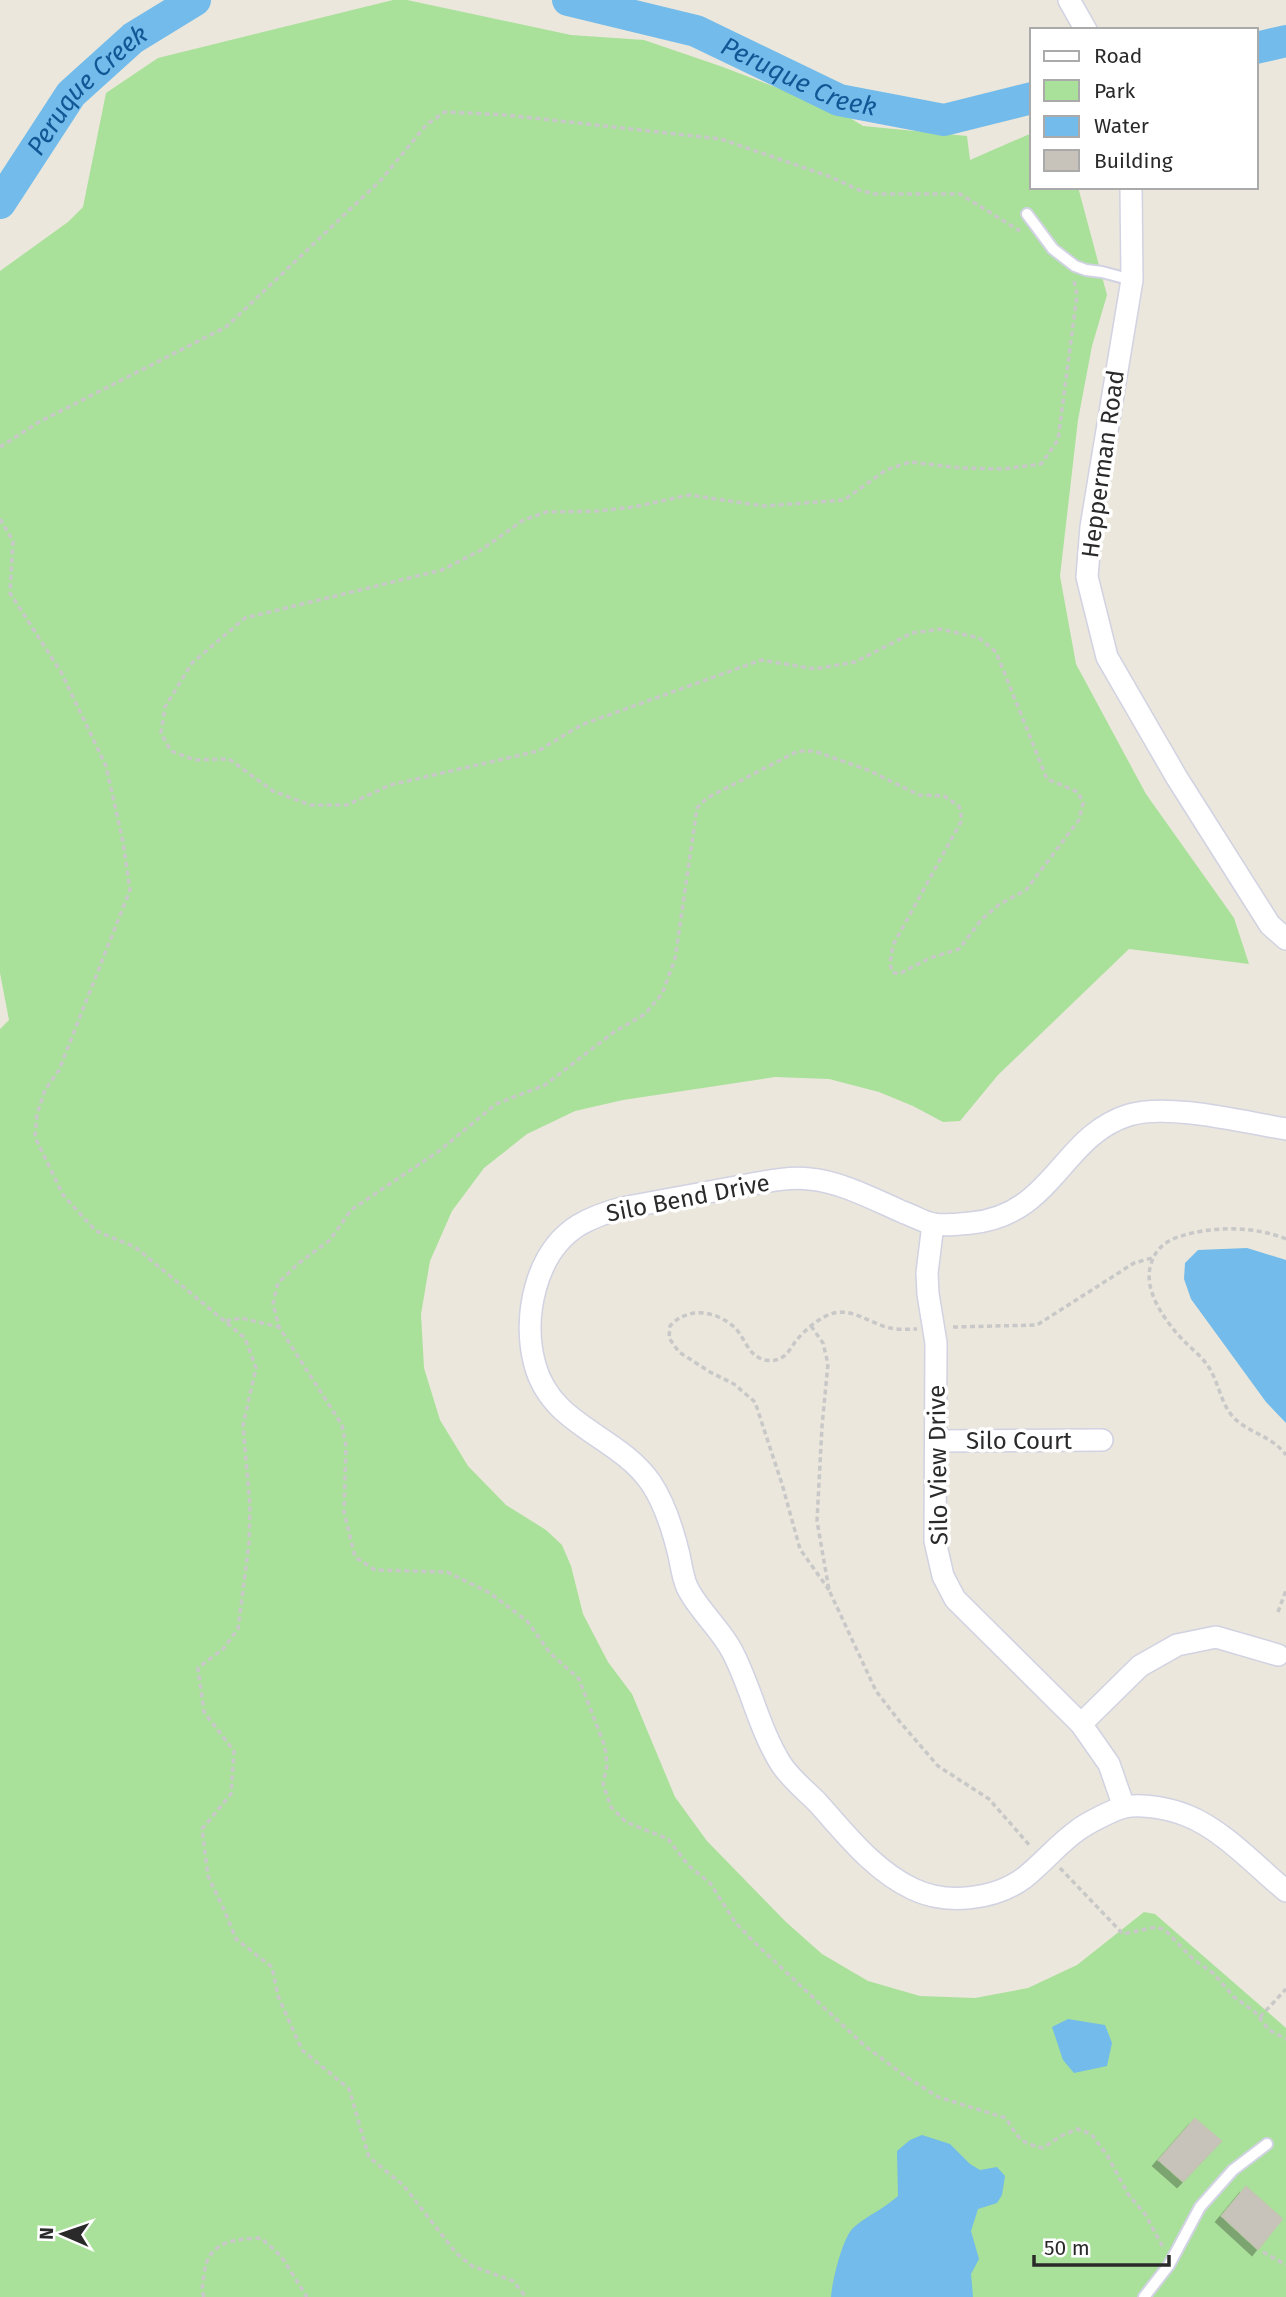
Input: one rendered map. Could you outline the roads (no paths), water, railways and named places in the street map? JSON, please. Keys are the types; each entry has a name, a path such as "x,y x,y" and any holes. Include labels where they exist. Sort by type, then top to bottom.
{"street":[{"path":"1072,4 1085,28"},
{"name":"Hepperman Road","path":"1131,189 1132,280 1091,527 1087,577 1107,657 1177,778 1270,925 1286,940"},
{"name":"Silo Bend Drive","path":"1286,1129 1172,1111 1149,1111 1128,1116 1105,1126 1086,1142 1035,1197 1017,1211 996,1220 933,1224 834,1184 810,1179 768,1182 622,1208 576,1226 557,1246 541,1272 533,1295 530,1319 535,1367 545,1389 562,1413 636,1464 665,1509 687,1587 732,1650 761,1724 782,1766 880,1869 914,1890 944,1899 982,1896 1022,1880 1079,1829 1124,1807 1164,1809 1189,1816 1212,1828 1286,1891"},
{"name":"Silo View Drive","path":"933,1224 927,1273 936,1343 935,1541 943,1576 955,1599 1081,1724 1108,1764 1124,1807"},
{"name":"Silo Court","path":"936,1441 1102,1440"},
{"path":"1081,1724 1140,1666 1177,1645 1216,1637 1278,1655"}],"lane":[{"path":"1027,214 1052,248 1074,266 1132,280"},
{"path":"1144,2297 1169,2264 1200,2207 1233,2170 1267,2144"}],"water":[{"path":"1247,1248 1286,1260 1286,1423 1266,1402 1191,1299 1184,1279 1185,1263 1198,1250"},
{"path":"1068,2019 1105,2025 1112,2043 1107,2066 1074,2073 1063,2060 1052,2027"},
{"path":"922,2135 950,2144 980,2170 997,2167 1005,2176 1002,2195 997,2203 978,2209 971,2231 979,2259 971,2274 973,2297 831,2297 845,2241 853,2228 898,2196 897,2151 910,2140"}],"waterway":[{"name":"Peruque Creek","path":"0,203 71,94 133,38 195,0"},
{"name":"Peruque Creek","path":"568,0 696,31 839,100 944,120 1030,98"},
{"name":"Peruque Creek","path":"1258,48 1286,41"}]}
